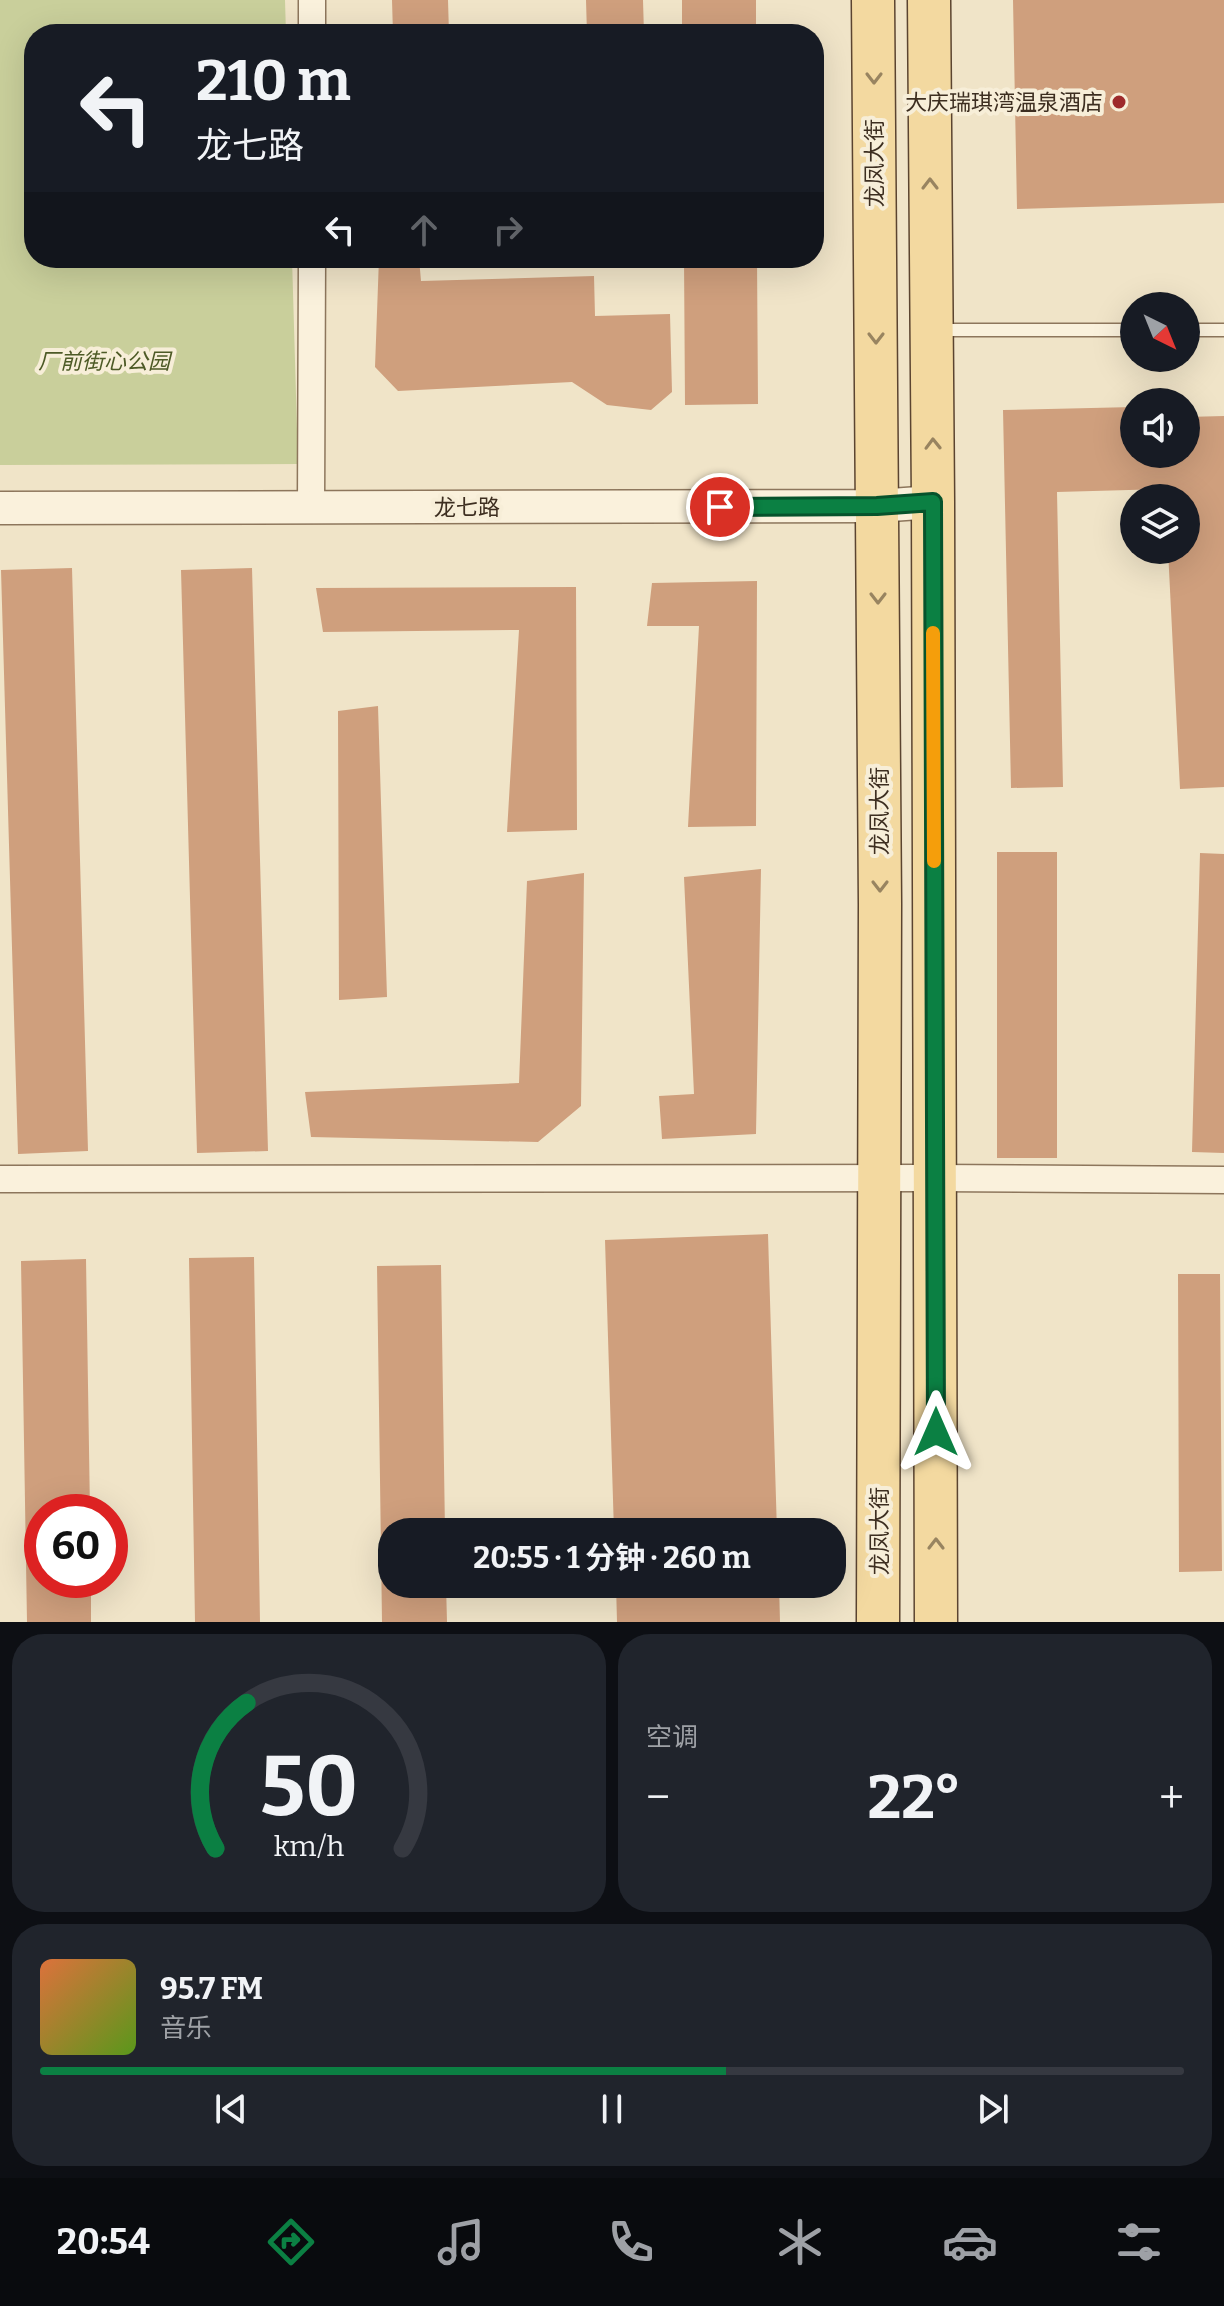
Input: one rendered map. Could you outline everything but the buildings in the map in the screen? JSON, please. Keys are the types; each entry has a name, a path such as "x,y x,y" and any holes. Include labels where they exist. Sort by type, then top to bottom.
{"main road":[{"name":"龙凤大街","path":"873,0 877,506 878,1622"},
{"path":"929,0 936,1622"}],"street":[{"path":"312,0 312,24"},
{"path":"311,507 312,268"},
{"name":"龙七路","path":"0,508 877,506 933,502"},
{"path":"0,1179 1224,1180"}],"lane":[{"path":"931,330 1120,330"},
{"path":"1200,330 1224,330"}],"green space":[{"name":"厂前街心公园","path":"0,0 285,0 286,24 24,24 24,268 292,268 298,464 0,465"}],"slow traffic":[{"path":"933,633 934,861"}],"place":[{"name":"大庆瑞琪湾温泉酒店","path":"1119,102"}],"route":[{"path":"720,507 877,506 933,502 936,1432"}]}
